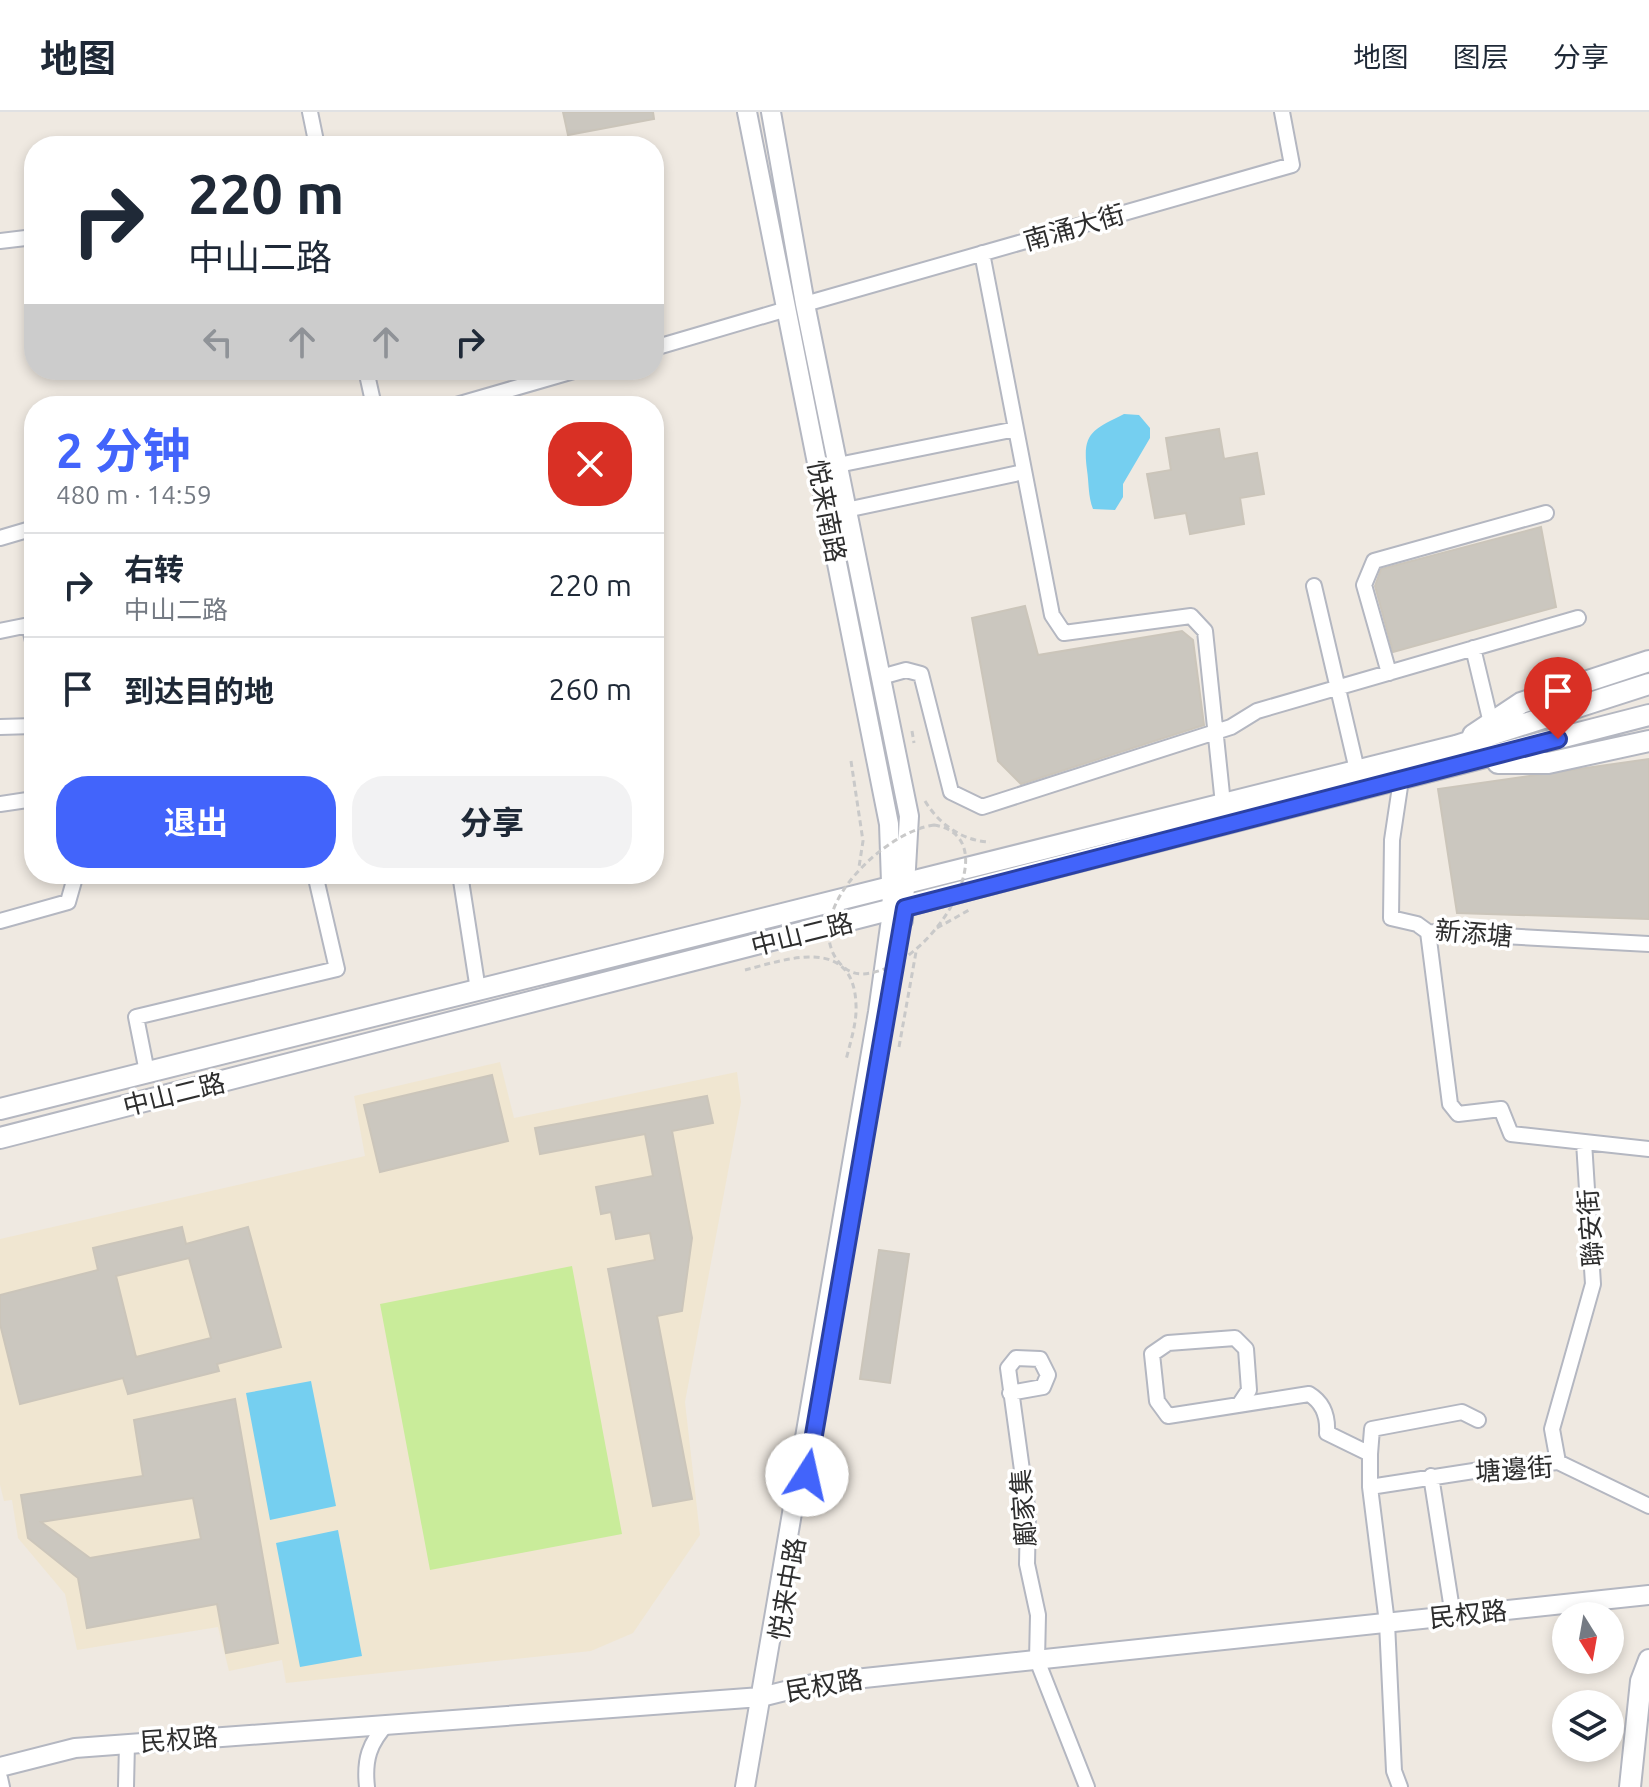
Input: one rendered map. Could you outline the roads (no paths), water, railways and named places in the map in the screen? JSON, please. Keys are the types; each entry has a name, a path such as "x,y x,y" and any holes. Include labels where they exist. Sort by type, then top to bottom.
{"main road":[{"path":"1461,755 1491,723 1521,703 1649,661"},
{"path":"1461,755 1649,684"},
{"name":"中山二路","path":"0,1109 1357,770 1461,755 1649,715"},
{"path":"1461,755 1548,763 1649,741"},
{"name":"中山二路","path":"0,1138 1401,780 1461,755"},
{"path":"1630,1787 1641,1681 1649,1660"},
{"path":"1639,1787 1649,1701"}],"street":[{"path":"310,112 315,136"},
{"name":"悦来南路","path":"747,112 838,465 909,816 898,910"},
{"name":"悦来南路","path":"771,112 796,306 899,884"},
{"name":"南涌大街","path":"664,345 1292,165 1282,112"},
{"path":"0,241 24,238"},
{"path":"982,253 1052,615 1064,633 1191,616 1205,631 1223,804"},
{"path":"487,396 543,380"},
{"path":"838,465 1016,429"},
{"path":"846,510 1024,472"},
{"path":"1389,673 1364,585 1374,561 1546,513"},
{"path":"0,538 24,531"},
{"path":"1314,586 1357,770"},
{"path":"881,677 906,670 921,674 951,792 982,807 1215,732 1257,711 1578,618"},
{"path":"0,631 24,626"},
{"path":"1473,648 1491,723"},
{"path":"0,727 24,726"},
{"name":"新添塘","path":"1401,780 1392,840 1391,918 1417,924 1428,932 1649,944"},
{"path":"0,804 24,800"},
{"path":"0,921 68,902 73,884"},
{"path":"147,1072 136,1017 337,969 317,884"},
{"path":"462,884 478,990"},
{"name":"悦来中路","path":"745,1787 764,1698 898,910"},
{"path":"1428,932 1450,1104 1458,1114 1501,1109 1511,1134 1649,1149"},
{"name":"聯安街","path":"1558,1462 1552,1429 1593,1284 1584,1142"},
{"path":"1239,1405 1249,1390 1246,1349 1235,1338 1168,1343 1152,1354 1157,1401 1168,1416 1239,1405 1309,1394 1319,1400 1328,1419 1327,1433 1370,1454"},
{"name":"鄺家集","path":"1010,1393 1043,1387 1048,1375 1040,1359 1016,1358 1008,1368 1010,1393 1028,1514 1027,1564 1038,1615 1037,1660"},
{"path":"1400,1787 1394,1771 1387,1623 1370,1487 1372,1429 1462,1412 1478,1420"},
{"name":"塘邊街","path":"1370,1487 1431,1476 1558,1462 1649,1506"},
{"path":"1431,1476 1453,1616"},
{"name":"民权路","path":"0,1767 75,1748 764,1698 817,1683 1649,1595"},
{"path":"1037,1660 1087,1787"},
{"path":"367,1787 365,1769 371,1741 388,1723"},
{"path":"126,1787 127,1743"},
{"path":"0,1778 2,1787"}],"water":[{"path":"1124,414 1139,415 1150,428 1150,438 1123,484 1123,497 1115,510 1093,509 1086,458 1088,440 1097,429"},
{"path":"311,1381 336,1506 270,1520 246,1393"},
{"path":"338,1530 362,1656 300,1667 276,1543"}]}
